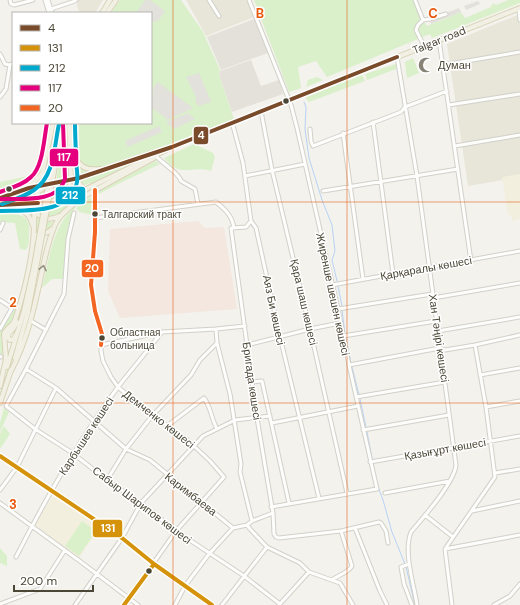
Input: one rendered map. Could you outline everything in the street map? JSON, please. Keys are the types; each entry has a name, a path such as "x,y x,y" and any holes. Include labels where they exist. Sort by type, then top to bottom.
{"main road":[{"path":"103,12 110,0"},
{"path":"108,12 116,0"},
{"name":"Talgar road","path":"172,146 520,9"},
{"path":"16,192 32,184 42,174 53,124"},
{"path":"48,193 59,124"},
{"path":"0,404 11,371 26,311 63,124"},
{"path":"69,124 73,178"},
{"path":"74,124 75,154 79,165 95,170 116,166"},
{"path":"77,201 172,146"},
{"path":"0,205 55,200 62,197 68,191 68,183 73,178 116,166 172,146"},
{"path":"36,201 60,200 79,193 172,146"},
{"path":"0,198 36,186 76,182 81,184 83,188 83,194 77,201 62,214 54,218 45,219 38,215 34,208"},
{"path":"0,386 6,359 4,334 14,323 18,313 28,272 33,232 34,208 39,191 55,184"},
{"path":"0,210 16,209 27,213 31,220 33,232"},
{"path":"18,331 14,339 9,339 8,334 16,326 21,312 36,238 39,235 50,231 62,214"},
{"path":"11,371 22,349 31,321 48,246 55,225"},
{"path":"0,386 26,311"}],"street":[{"path":"10,0 11,4 14,5 34,0"},
{"path":"45,0 49,12"},
{"path":"48,0 52,12"},
{"path":"51,9 76,0"},
{"path":"209,0 219,16"},
{"name":"Жиренше шешен көшесі","path":"248,0 291,105 338,309 348,366 377,489 347,493"},
{"path":"415,0 423,20"},
{"path":"520,9 520,20"},
{"path":"424,46 416,30 418,25 423,20 446,14"},
{"path":"439,40 471,261"},
{"path":"443,65 520,52"},
{"path":"0,54 5,64 12,64 6,89 0,96"},
{"name":"Хан Тәңірі көшесі","path":"396,57 417,176 456,468 450,481 411,532 409,537 406,565 417,605"},
{"path":"310,129 313,146 343,133 401,112 405,107 447,91"},
{"path":"449,106 520,94"},
{"name":"Қара шаш көшесі","path":"261,111 272,170 347,493"},
{"name":"Аяз Би көшесі","path":"232,122 244,163 251,221 256,228 319,498"},
{"path":"374,122 380,182 394,274"},
{"path":"343,133 363,279"},
{"path":"455,146 520,135"},
{"path":"156,156 180,177 181,182 195,189 198,204"},
{"path":"245,176 305,164"},
{"path":"324,192 350,186 458,169"},
{"name":"Демченко көшесі","path":"95,190 91,285 95,310 102,334 101,345 103,361 118,387 152,416 194,445 224,477 202,502"},
{"name":"Бригада көшесі","path":"95,218 216,202 229,214 232,220 257,418 273,513 274,534 279,538 341,531"},
{"path":"26,369 64,294 68,239 74,213"},
{"path":"232,228 246,227 251,221"},
{"path":"0,230 3,223"},
{"name":"Қарқаралы көшесі","path":"332,285 520,252"},
{"path":"433,298 520,283"},
{"path":"338,309 432,294"},
{"path":"0,300 12,308 0,329"},
{"path":"438,331 520,317"},
{"path":"343,336 436,320"},
{"path":"31,321 46,330"},
{"path":"247,345 340,323"},
{"path":"101,345 162,332 245,326"},
{"path":"216,329 217,343 235,420 241,464 240,472 252,521"},
{"name":"Карбышев көшесі","path":"16,556 51,490 95,420 118,387 162,332"},
{"path":"348,366 440,348 445,350 475,345 520,335"},
{"path":"107,480 126,449 152,416 191,375 200,360 217,343"},
{"path":"452,605 445,549 495,477 486,407 475,345"},
{"path":"480,375 520,368"},
{"name":"Каримбаева","path":"26,369 56,388 95,420 126,449 150,460 166,475 233,528"},
{"name":"Сабыр Шарипов көшесі","path":"26,369 6,406 8,409 35,429 53,439 107,480 141,503 176,532 244,576 281,604 287,605"},
{"path":"252,382 262,381 289,504"},
{"path":"356,397 445,382"},
{"path":"0,490 17,467 56,388"},
{"path":"168,426 204,398 208,404 212,419 217,429"},
{"path":"486,407 520,402"},
{"path":"272,423 358,406"},
{"path":"363,430 449,415"},
{"path":"75,605 122,538 141,503 203,436 235,420 270,416"},
{"name":"Қазығұрт көшесі","path":"370,462 520,436"},
{"path":"0,456 122,538 154,564 212,605"},
{"path":"495,473 520,469"},
{"path":"385,493 450,481"},
{"path":"271,507 347,493"},
{"path":"472,511 520,501"},
{"path":"124,605 176,532 202,502"},
{"path":"0,503 66,550 138,605"},
{"path":"175,605 185,586 209,554 233,528 247,525 252,521 273,513"},
{"path":"425,515 453,537"},
{"path":"332,581 337,576 351,569 352,566 341,531 377,522 381,523 386,531 388,543"},
{"path":"247,525 267,547 300,563 309,572 340,583 353,605"},
{"path":"355,528 387,605"},
{"path":"445,549 520,535"},
{"path":"222,605 267,547"},
{"path":"0,604 40,589 66,550"},
{"path":"406,565 400,567 402,578 412,605"},
{"path":"281,604 309,572"},
{"path":"494,605 510,596 520,584"}],"shaded area":[{"path":"78,0 103,0 96,12 80,12 77,6"},
{"path":"145,0 150,0 165,11 158,21 152,22 152,12 137,12"},
{"path":"186,0 247,0 254,17 206,36"},
{"path":"478,1 480,4 466,10 464,6"},
{"path":"459,8 461,12 431,24 430,19"},
{"path":"520,14 520,177 468,186 447,44"},
{"path":"254,19 268,53 221,70 207,37"},
{"path":"251,60 261,86 279,80 283,94 232,112 219,75 220,71"},
{"path":"199,73 211,102 198,106 195,100 196,97 186,77"},
{"path":"158,82 193,108 168,120 152,108 153,88"},
{"path":"188,113 195,119 174,129 166,122"},
{"path":"159,126 162,132 128,147 125,141"},
{"path":"520,174 520,219 512,221 511,215 508,215 502,177"},
{"name":"Областная больница","path":"198,221 205,228 224,227 237,309 120,318 108,291 110,229"},
{"path":"53,496 100,527 79,558 33,526"}],"green space":[{"path":"120,0 181,0 203,32 220,70 219,75 234,119 159,149 103,167 93,168 86,166 81,162 77,156 75,124 152,124 152,12 112,12"},
{"path":"254,0 415,0 427,26 461,12 465,18 491,7 493,3 496,5 508,0 520,0 520,3 432,38 430,34 327,77 316,61 298,67 301,88 289,92"},
{"path":"413,58 419,73 407,78 405,62"},
{"path":"396,64 396,69 367,80 365,74"},
{"path":"362,75 365,81 309,102 305,97"},
{"path":"317,77 323,80 306,87 308,80"},
{"path":"54,124 57,124 47,183 35,185 44,172 49,156"},
{"path":"67,124 66,138 68,179 56,181"},
{"path":"194,144 213,153 215,157 211,171 198,169 181,170 170,164 164,158"},
{"path":"72,154 74,162 78,167 92,172 74,177"},
{"path":"137,160 91,184 85,185 80,180"},
{"path":"156,161 160,164 97,195 97,192"},
{"path":"28,176 24,184 3,191 0,195 0,182"},
{"path":"67,185 62,192 55,197 37,200 42,192 49,188"},
{"path":"39,188 35,192 32,200 0,203 0,200"},
{"path":"94,195 93,215 79,212 76,209 78,205"},
{"path":"76,197 54,217 50,218 41,216 37,211 36,207 58,203"},
{"path":"75,207 65,251 63,279 52,279 42,288 49,255 56,234 67,215"},
{"path":"0,214 17,214 27,220 29,224 29,239 26,250 20,249 15,223 0,223"},
{"path":"37,218 40,221 53,222 48,231 35,236"},
{"path":"30,292 19,340 0,398 0,392 18,339"},
{"path":"16,307 12,321 3,331 1,337 4,355 0,353 0,332"},
{"path":"4,408 9,412 0,432 0,423"},
{"path":"4,426 10,434 0,449 0,434"},
{"path":"82,521 96,531 79,556 65,546"},
{"path":"0,548 7,556 7,566 0,563"}],"waterway":[{"path":"304,102 306,107 305,129 309,158 322,200 332,225 335,251 332,260 337,281"},
{"path":"338,286 342,306"},
{"path":"342,310 345,334"},
{"path":"346,338 351,363"},
{"path":"352,367 359,395"},
{"path":"360,399 366,427"},
{"path":"367,432 374,469"},
{"path":"377,484 392,532 405,564"},
{"path":"406,567 415,605"}],"transit line":[{"name":"4","path":"0,198 29,188 79,178 172,147 397,57"},
{"name":"117","path":"0,192 17,186 31,177 35,172 41,159 47,124"},
{"name":"212","path":"2,204 34,190 46,177 50,169 59,124"},
{"name":"117","path":"0,199 37,198 54,193 61,187 65,179 63,124"},
{"name":"212","path":"0,211 34,210 46,208 57,205 66,200 73,193 77,182 75,124"},
{"name":"20","path":"95,190 95,232 91,285 95,311 102,334 101,345"},
{"name":"4","path":"0,205 38,203"},
{"name":"131","path":"0,456 122,538 154,564 212,605"},
{"name":"131","path":"124,605 154,564"}],"place":[{"name":"Думан","path":"426,65"},
{"name":"Талгарский тракт","path":"95,214"},
{"name":"Областная больница","path":"102,338"}]}
